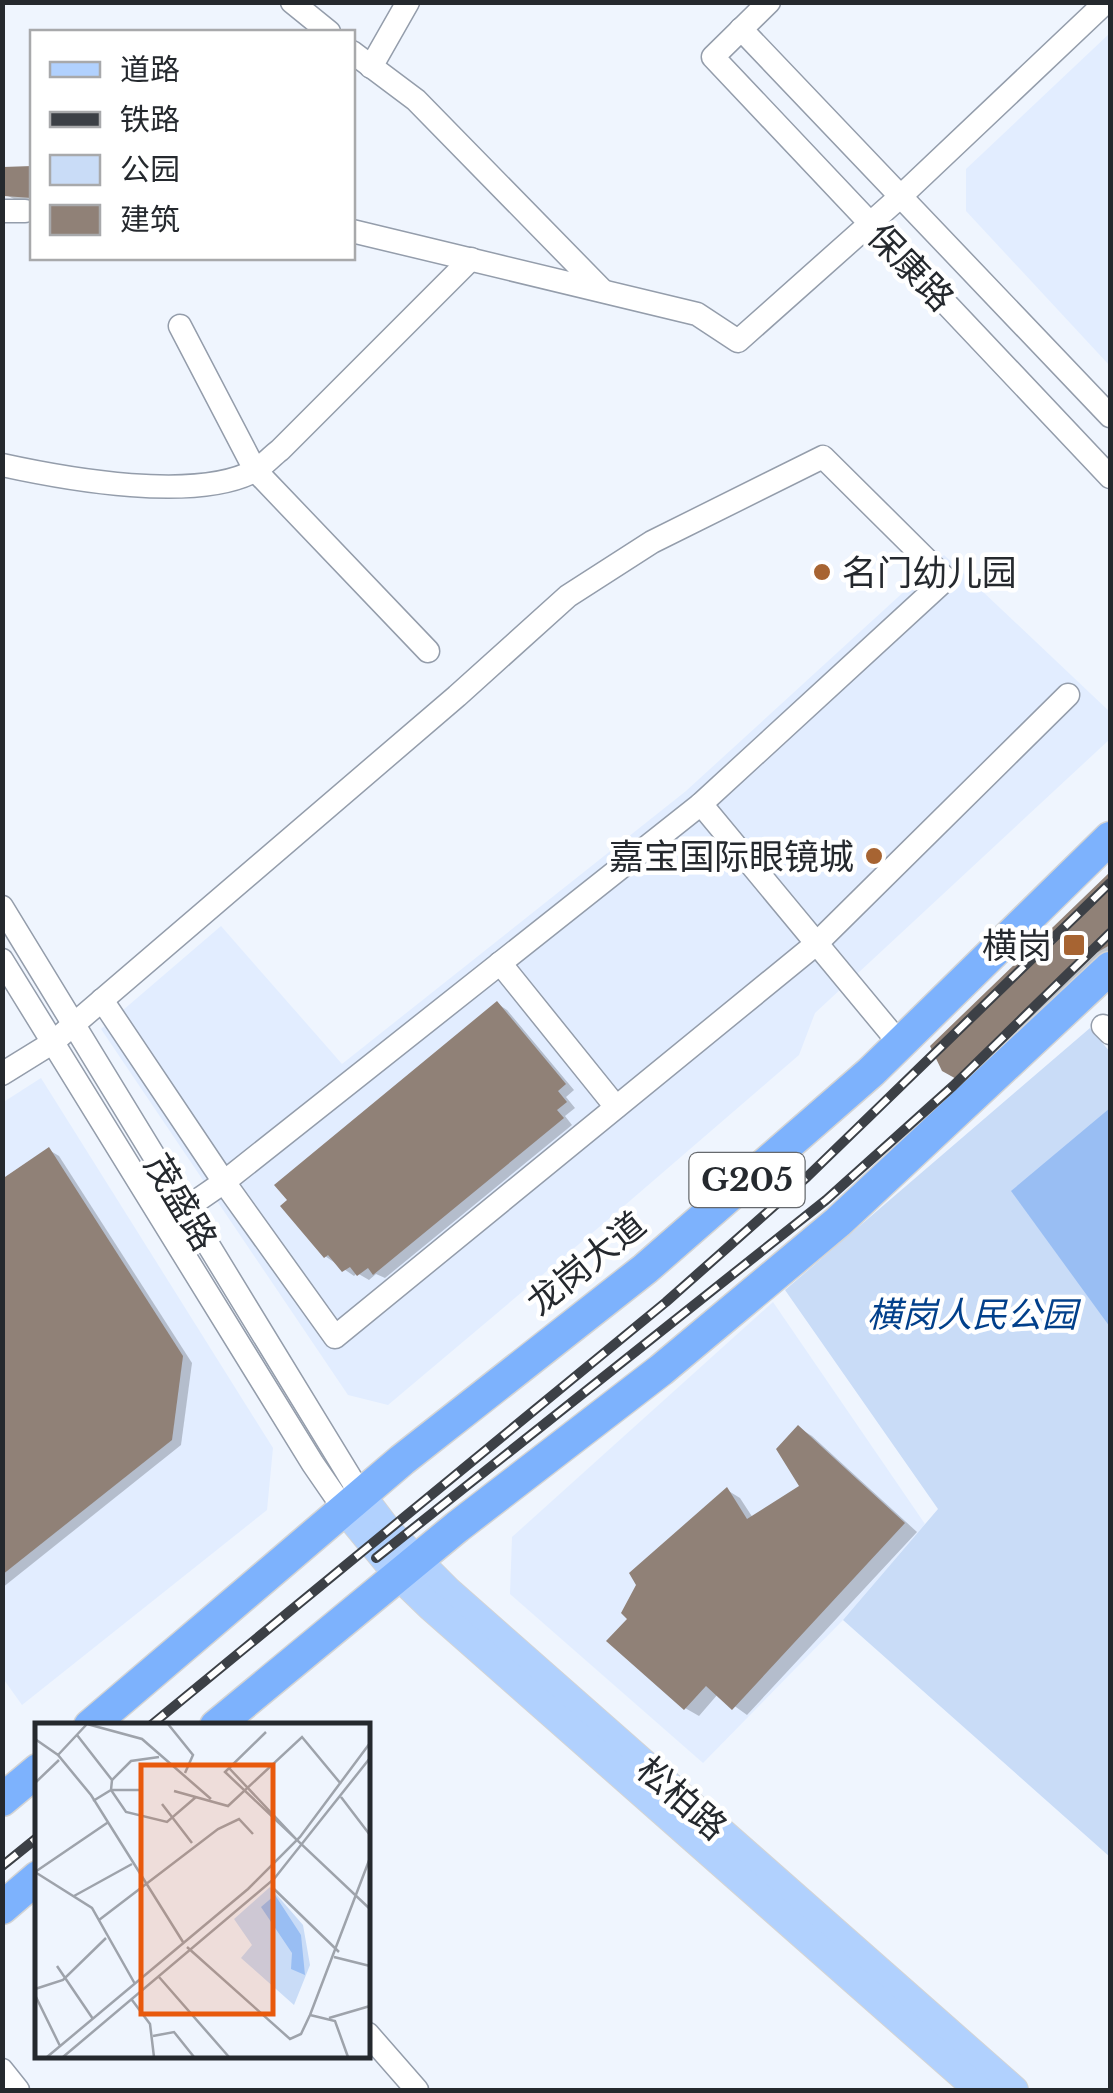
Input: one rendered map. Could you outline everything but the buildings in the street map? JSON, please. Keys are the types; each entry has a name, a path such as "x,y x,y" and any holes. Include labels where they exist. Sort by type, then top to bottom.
{"highway":[{"name":"龙岗大道","path":"94,1723 352,1502 644,1269 900,1044 1110,838"},
{"name":"G205","path":"220,1723 661,1370 838,1222 1110,968"},
{"path":"2,1800 35,1772"},
{"path":"2,1908 35,1880"}],"main road":[{"name":"松柏路","path":"352,1502 408,1569 979,2090"},
{"name":"松柏路","path":"408,1569 1014,2090"}],"street":[{"path":"292,2 327,30"},
{"path":"371,67 408,2"},
{"path":"741,29 769,2"},
{"path":"355,232 697,314 738,341 901,196 1106,2"},
{"name":"保康路","path":"1110,416 741,29 712,57 1110,477"},
{"path":"355,54 416,100 602,290"},
{"path":"2,465 126,486 225,480 256,470 470,259"},
{"path":"180,326 256,470 428,651"},
{"path":"2,1074 52,1043 568,596 652,542 823,457 946,579 701,804 185,1209"},
{"path":"102,1000 224,1182 335,1337 816,944 1068,694"},
{"path":"701,804 900,1044"},
{"name":"茂盛路","path":"2,908 185,1209 352,1502"},
{"name":"茂盛路","path":"2,960 313,1464 352,1502"},
{"path":"500,963 616,1107"},
{"path":"370,2036 418,2090"},
{"path":"2,2070 18,2090"}],"shaded area":[{"path":"1110,33 1110,366 966,211 966,169"},
{"path":"944,555 1110,712 1110,739 815,1013 799,1055 617,1212 388,1405 348,1395 101,1029 221,926 342,1064 686,791"},
{"path":"41,1078 273,1448 267,1510 22,1705 2,1677 2,1103"},
{"path":"773,1302 925,1524 843,1620 703,1763 510,1594 512,1537"}],"green space":[{"name":"横岗人民公园","path":"1090,1028 1110,1052 1110,1857 843,1620 938,1509 785,1290"}],"water":[{"path":"1110,1108 1110,1327 1011,1191"}],"railway":[{"path":"154,1723 666,1302 807,1177 1110,883"},
{"path":"376,1558 826,1200 953,1086 1110,933"},
{"path":"2,1866 35,1839"}],"place":[{"name":"名门幼儿园","path":"822,572"},
{"name":"嘉宝国际眼镜城","path":"874,856"},
{"name":"横岗","path":"1074,945"}]}
